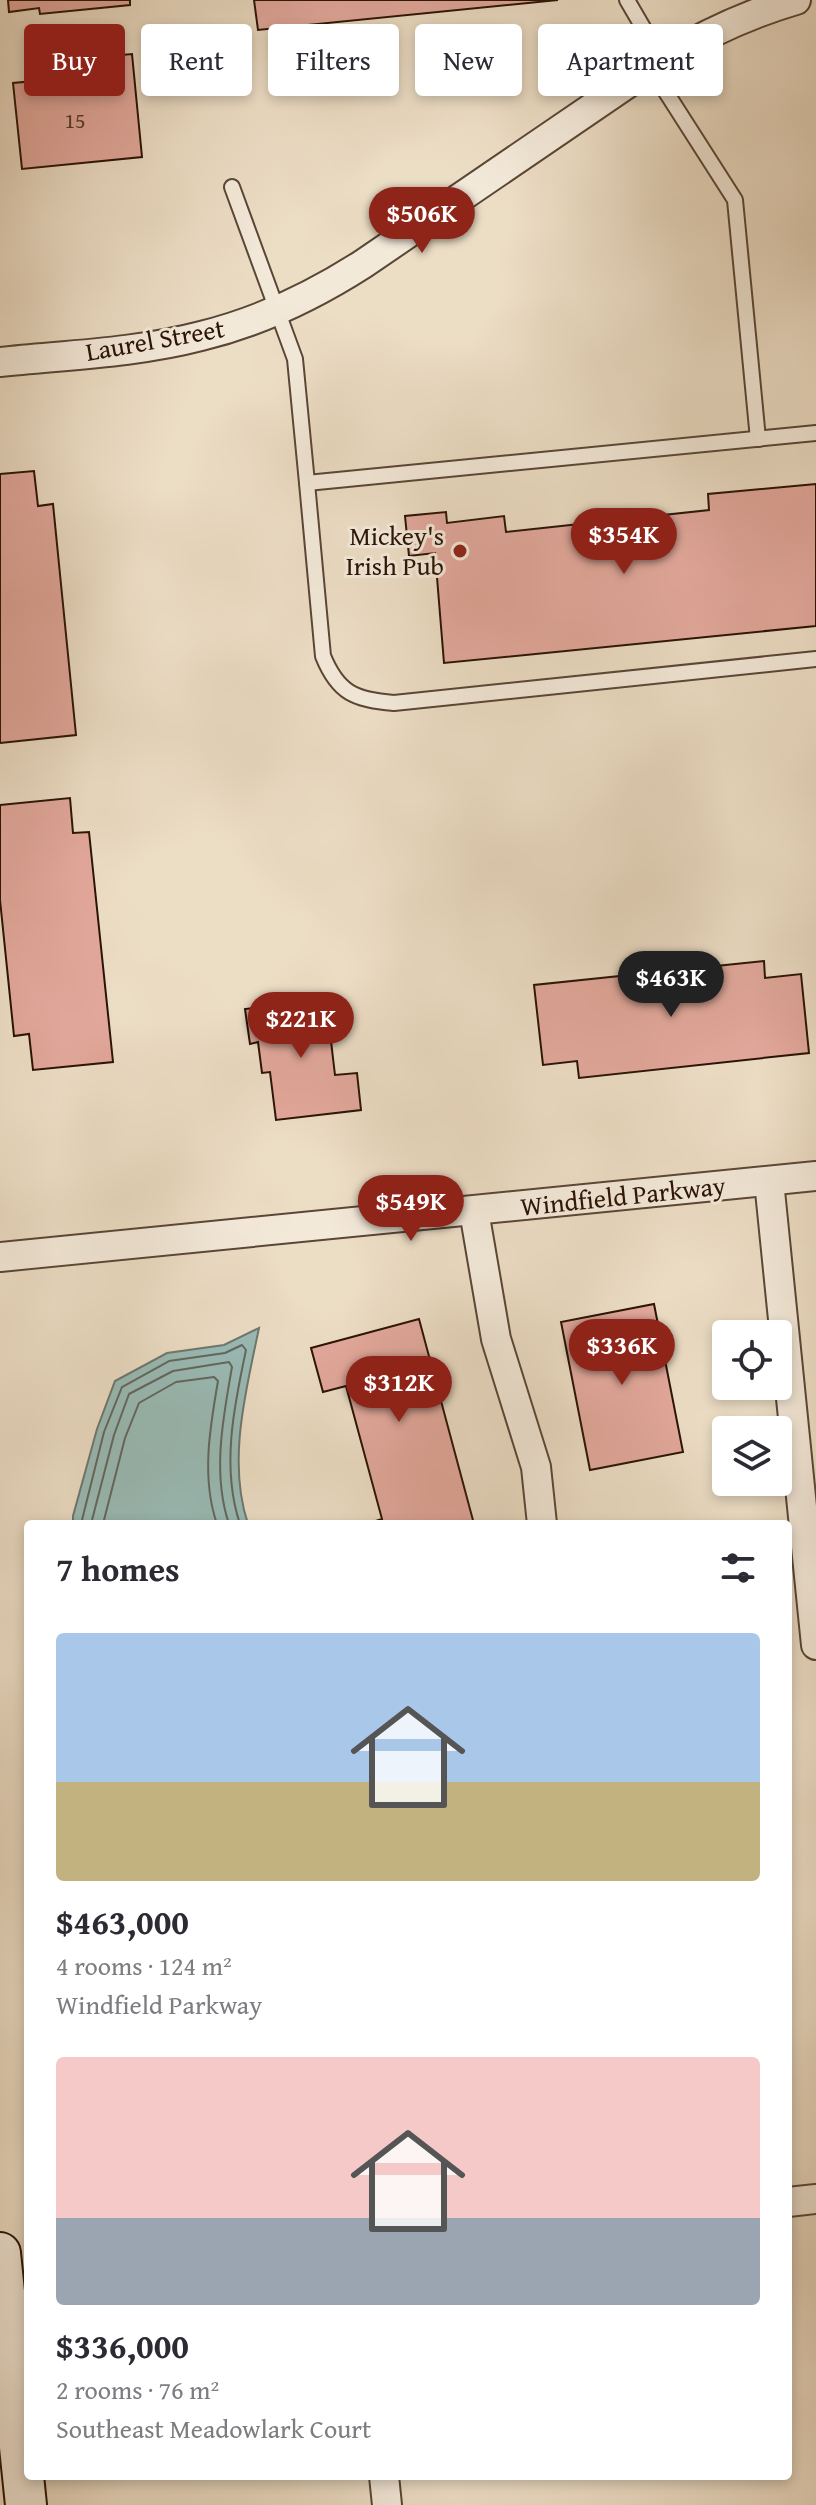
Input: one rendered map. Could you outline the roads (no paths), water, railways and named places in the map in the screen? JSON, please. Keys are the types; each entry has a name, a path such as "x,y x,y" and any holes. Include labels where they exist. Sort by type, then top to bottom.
{"street":[{"name":"Laurel Street","path":"723,27 759,11 796,0"},
{"name":"Laurel Street","path":"0,362 135,348 200,337 278,310 363,264 609,96"},
{"name":"Windfield Parkway","path":"0,1257 816,1176"},
{"path":"769,1181 816,1645"},
{"path":"474,1211 496,1339 536,1467 542,1520"},
{"path":"792,2202 816,2199"},
{"path":"8,2276 24,2480"},
{"path":"24,2480 26,2505"},
{"path":"384,2480 387,2505"}],"lane":[{"path":"627,0 638,24"},
{"path":"675,96 735,200 758,439"},
{"path":"232,187 295,359 323,656 331,675 345,691 369,701 394,703 816,659"},
{"path":"307,483 816,433"}],"water":[{"path":"259,1328 244,1401 239,1451 239,1476 247,1520 73,1520 97,1429 115,1381 167,1353 224,1345"}],"place":[{"name":"Mickey's Irish Pub","path":"460,551"}]}
